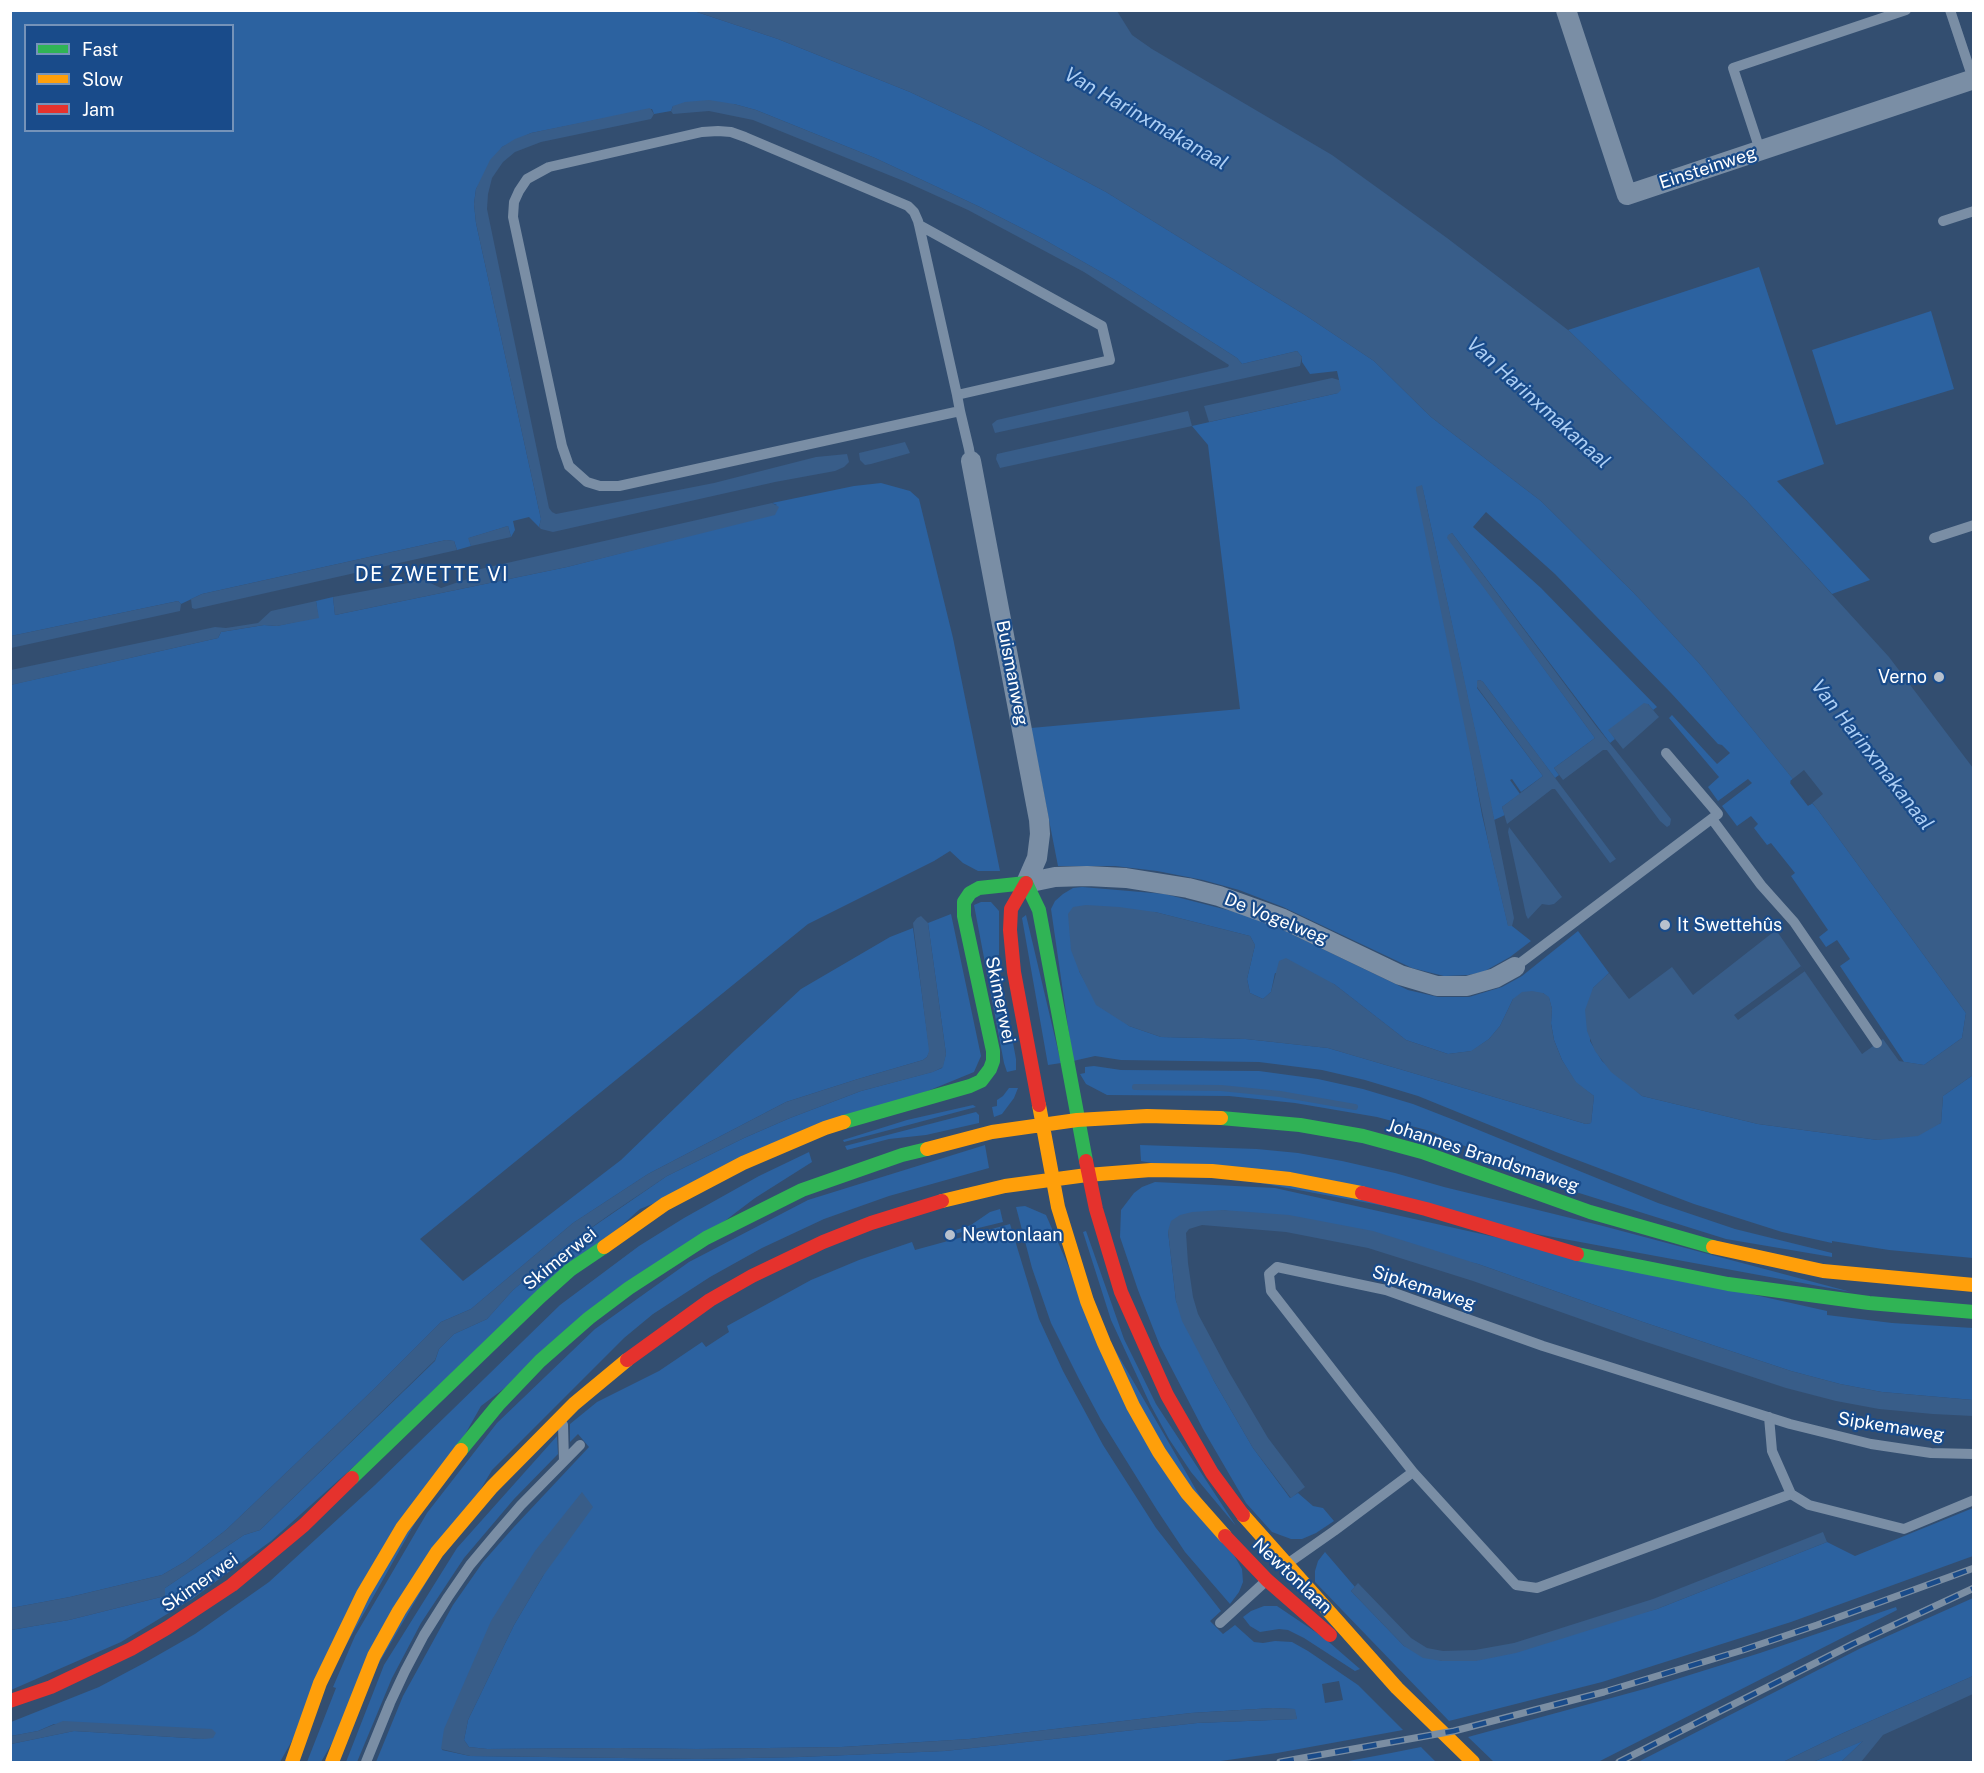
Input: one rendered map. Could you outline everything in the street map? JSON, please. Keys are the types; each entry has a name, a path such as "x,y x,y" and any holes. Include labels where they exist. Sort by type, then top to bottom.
{"main road":[{"path":"1026,883 1039,910 1077,1120"},
{"name":"Buismanweg","path":"1026,883 1011,909 1010,930 1014,972 1042,1124"},
{"name":"Skimerwei","path":"10,1701 51,1687 131,1649 232,1585 304,1525 541,1296 579,1264 665,1204 743,1163 825,1128 981,1081 990,1070 993,1051 964,916 964,902 970,893 979,888 1026,883"},
{"name":"Johannes Brandsmaweg","path":"292,1762 320,1683 339,1642 363,1594 402,1528 456,1455 498,1405 540,1361 589,1318 629,1288 706,1238 802,1190 902,1155 992,1132 1077,1120 1146,1116 1230,1118 1300,1125 1353,1134 1422,1152 1590,1212 1717,1248 1823,1271 1974,1285"},
{"name":"Newtonlaan","path":"1077,1120 1087,1175 1121,1292 1167,1395 1212,1473 1276,1572 1321,1628 1397,1688"},
{"name":"Newtonlaan","path":"1042,1124 1062,1225 1087,1301 1133,1406 1159,1452 1204,1514 1276,1572 1473,1762"},
{"path":"332,1762 347,1719 374,1656 399,1611 437,1552 492,1487 563,1416 610,1373 710,1300 774,1265 823,1242 920,1207 1005,1186 1052,1179 1151,1170 1212,1171 1290,1179 1359,1192 1426,1209 1569,1252 1641,1268 1817,1297 1902,1307 1974,1312"}],"street":[{"name":"Einsteinweg","path":"1566,10 1627,195 1973,79"},
{"name":"Buismanweg","path":"971,461 1039,820 1037,858 1026,883"},
{"name":"De Vogelweg","path":"1026,883 1055,877 1126,878 1178,886 1219,896 1283,919 1400,975 1437,986 1474,984 1495,978 1515,967"}],"lane":[{"path":"1760,150 1733,68 1906,10"},
{"path":"1950,10 1973,79"},
{"path":"960,411 619,486 600,486 587,482 569,466 562,446 513,217 514,202 519,191 527,179 549,167 702,132 717,131 731,132 745,137 908,206 915,212 919,225 957,394 971,461"},
{"path":"1943,221 1974,211"},
{"path":"919,225 1102,326 1110,360 957,394"},
{"path":"1934,538 1974,525"},
{"path":"1515,967 1718,814 1666,753"},
{"path":"1712,819 1761,885 1794,922 1877,1043"},
{"name":"Sipkemaweg","path":"1791,1494 1537,1588 1516,1585 1413,1472 1271,1291 1269,1274 1276,1267 1386,1290 1543,1346 1769,1417 1871,1444 1931,1453 1974,1454"},
{"path":"563,1416 564,1461"},
{"path":"1769,1417 1772,1450 1791,1494 1809,1505 1904,1529 1974,1500"},
{"path":"366,1762 405,1671 448,1597 470,1565 520,1505 580,1445"},
{"path":"1220,1623 1276,1572 1413,1472"}],"shaded area":[{"path":"11,11 694,11 778,39 910,92 982,126 1106,192 1305,315 1374,361 1431,417 1541,501 1633,592 1699,663 1793,779 1790,783 1808,806 1812,803 1818,810 1966,1013 1962,1038 1924,1065 1904,1062 1840,966 1850,959 1837,940 1826,947 1819,937 1828,930 1791,876 1795,873 1771,843 1767,845 1754,828 1758,824 1751,816 1737,826 1722,806 1752,783 1748,779 1718,801 1708,787 1719,777 1669,718 1672,715 1717,764 1730,753 1718,744 1555,574 1486,512 1473,527 1541,588 1657,707 1653,710 1648,704 1609,730 1615,739 1610,743 1452,533 1449,535 1448,538 1595,738 1554,768 1559,775 1555,778 1483,682 1477,681 1477,688 1543,776 1521,792 1512,779 1510,780 1520,794 1502,807 1505,815 1494,820 1422,485 1482,815 1508,925 1531,941 1510,957 1483,972 1444,976 1412,968 1283,907 1239,890 1157,871 1115,866 1058,866 1031,728 1240,709 1208,445 1192,426 1338,393 1337,371 1310,374 1297,351 1242,364 1237,358 1115,280 1043,239 875,158 756,110 734,104 673,106 671,111 654,114 652,109 531,133 502,147 476,189 474,204 476,223 541,519 539,527 529,517 513,521 515,530 511,537 508,526 469,538 471,546 457,550 454,541 446,540 202,594 181,604 178,601 11,636"},
{"path":"1759,267 1824,464 1777,481 1870,580 1832,594 1746,500 1568,330"},
{"path":"1931,311 1954,389 1836,425 1812,350"},
{"path":"881,483 910,491 919,499 953,638 1000,871 978,871 963,863 950,851 808,924 420,1239 463,1281 621,1160 801,989 890,937 913,928 930,1051 927,1057 786,1102 648,1174 573,1223 471,1309 441,1322 226,1530 186,1561 162,1575 70,1597 11,1608 10,685 218,638 221,632 264,625 277,626 318,617 316,601 333,597 335,615 567,567 684,537 777,505 772,503 854,486"},
{"path":"1073,888 1165,894 1239,913 1283,930 1408,990 1438,997 1469,997 1502,987 1522,976 1578,931 1609,973 1593,988 1590,1041 1602,1061 1642,1096 1758,1124 1878,1140 1941,1123 1943,1096 1973,1075 1973,1258 1889,1250 1832,1241 1832,1243 1782,1232 1694,1204 1556,1152 1418,1096 1322,1070 1259,1062 1121,1060 1095,1056 1073,1061 1051,909 1055,901","holes":["1155,912 1250,936 1255,945 1247,979 1250,993 1263,999 1271,992 1275,973 1334,984 1406,1040 1448,1054 1472,1051 1489,1039 1500,1026 1513,999 1543,993 1549,998 1554,1040 1562,1060 1576,1083 1594,1096 1591,1123 1586,1124 1328,1048 1246,1039 1161,1037 1129,1026 1088,987 1079,971"]},
{"path":"991,902 999,911 999,955 996,956 996,966 1000,973 1016,1059 1016,1070 1007,1072 974,905"},
{"path":"951,914 981,1056 974,1072 640,1209 271,1541 192,1599 121,1642 11,1690 11,1630 69,1620 165,1596 165,1588 244,1535 260,1530 435,1361 439,1349 454,1334 487,1319 513,1290 565,1246 667,1176 790,1118 861,1091 942,1068 946,1054 928,923"},
{"path":"1026,915 1061,1063 1048,1065 1022,918"},
{"path":"1085,1067 1121,1070 1259,1071 1318,1079 1363,1089 1413,1104 1658,1203 1735,1229 1832,1253 1832,1257 1726,1239 1528,1177 1430,1131 1377,1117 1295,1103 1229,1096 1107,1095 1086,1084 1080,1074 1085,1073"},
{"path":"1009,1088 1018,1088 1014,1098 1002,1114 994,1117 992,1107 997,1106 997,1100"},
{"path":"973,1105 976,1107 844,1142 843,1140 907,1120"},
{"path":"976,1112 979,1115 979,1123 926,1135 889,1139 847,1150 845,1146"},
{"path":"985,1145 989,1168 889,1196 824,1219 762,1248 710,1277 653,1314 624,1338 492,1470 321,1762 307,1762 336,1688 333,1687 355,1636 427,1513 497,1423 595,1329 689,1262 808,1200"},
{"path":"1140,1145 1257,1149 1342,1161 1603,1226 1851,1292 1141,1161"},
{"path":"809,1152 812,1162 755,1198 481,1406 280,1762 11,1762 11,1744 74,1731 205,1739 54,1724 38,1731 11,1736 11,1722 99,1687 146,1662 195,1634 269,1582 375,1485 560,1305 639,1246 684,1218 759,1176"},
{"path":"1155,1182 1275,1188 1827,1311 1827,1315 1892,1323 1973,1328 1973,1400 1882,1392 1840,1384 1791,1371 1643,1322 1478,1264 1223,1210 1168,1231 1176,1301 1214,1381 1253,1448 1290,1498 1298,1493 1313,1506 1323,1508 1334,1521 1302,1539 1291,1539 1272,1532 1246,1503 1204,1431 1160,1346 1138,1290 1120,1237 1121,1210 1134,1193"},
{"path":"1025,1206 1046,1215 1074,1279 1242,1569 1243,1582 1230,1604 1185,1552 1101,1420 1079,1379 1051,1323 1032,1268 1016,1207"},
{"path":"1000,1209 1003,1222 950,1235 950,1232 971,1225 990,1212"},
{"path":"1010,1224 1039,1319 1063,1371 1103,1445 1156,1528 1221,1611 1210,1621 1223,1634 1235,1625 1254,1642 1292,1642 1308,1651 1358,1685 1403,1730 1214,1762 376,1762 403,1696 453,1605 483,1562 589,1447 578,1434 570,1442 570,1424 597,1402 659,1371 702,1342 706,1347 729,1332 727,1326 811,1280 859,1260 912,1242 915,1250","holes":["582,1492 543,1576 514,1625 468,1720 464,1740 469,1747 487,1749 842,1747 969,1739 1191,1713 1273,1708 1294,1709 1297,1719 1197,1723 945,1751 799,1757 698,1759 470,1756 442,1750","1339,1681 1343,1700 1325,1703 1322,1684"]},
{"path":"1086,1231 1124,1339 1156,1404 1236,1526 1191,1472 1169,1439 1150,1404 1111,1320 1083,1232"},
{"path":"557,1436 558,1454 514,1499 464,1558 421,1623 392,1678 357,1762 346,1762 384,1665 457,1548"},
{"path":"1973,1508 1973,1556 1791,1622 1602,1682 1449,1721 1315,1582 1318,1561 1325,1552 1355,1587 1351,1591 1404,1646 1442,1661 1657,1609 1827,1542 1855,1556"},
{"path":"1973,1598 1973,1676 1783,1762 1638,1762 1861,1648"},
{"path":"1264,1606 1277,1606 1323,1637 1360,1669 1355,1671 1288,1630 1260,1632 1250,1626 1243,1617"},
{"path":"1896,1607 1897,1610 1598,1762 1494,1762 1468,1737 1648,1688"},
{"path":"1864,1740 1841,1762 1813,1762 1862,1741"},
{"path":"1421,1747 1436,1762 1343,1762 1391,1753"}],"water":[{"name":"Van Harinxmakanaal","path":"694,11 1117,11 1132,35 1332,155 1447,238 1568,330 1746,500 1889,657 1973,768 1973,1075 1943,1096 1941,1123 1918,1136 1878,1140 1758,1124 1642,1096 1611,1072 1595,1051 1587,1031 1585,1010 1593,988 1609,973 1629,999 1672,967 1693,995 1776,930 1862,1054 1883,1039 1899,1061 1924,1065 1962,1038 1966,1013 1818,810 1699,663 1633,592 1541,501 1431,417 1374,361 1305,315 1106,192 982,126 910,92 778,39"},
{"path":"709,100 756,110 875,158 980,207 1043,239 1115,280 1237,358 1242,364 1297,351 1302,357 1300,366 995,433 992,424 997,420 1229,365 1084,272 968,210 906,182 753,120 709,111 673,114 671,111 673,106 685,102"},
{"path":"650,108 654,114 651,119 541,142 515,152 503,162 492,178 487,209 549,508 556,514 714,483 816,457 847,454 849,462 835,471 775,482 553,532 539,527 541,519 476,223 474,204 476,189 490,160 502,147 515,139 531,133"},
{"path":"1332,378 1339,380 1341,390 1338,393 1209,422 1204,406"},
{"path":"1188,411 1192,426 1000,468 996,459 997,454"},
{"path":"905,442 910,453 865,465 860,460 859,453"},
{"path":"1422,485 1491,803 1514,918 1512,926 1508,926 1490,850 1416,490 1416,487"},
{"path":"772,503 779,507 775,515 567,567 335,615 333,597 424,580 441,588 476,576 476,570"},
{"path":"508,526 511,537 471,546 468,538"},
{"path":"1452,533 1596,726 1671,819 1670,825 1667,827 1660,821 1607,750 1603,750 1563,780 1554,768 1595,738 1447,538"},
{"path":"446,540 454,541 457,550 192,608 191,599 202,594"},
{"path":"178,601 181,604 180,611 11,648 11,636"},
{"path":"316,601 319,618 277,626 264,625 221,632 218,638 11,685 11,670 215,627 226,628 258,623 271,611"},
{"path":"1480,680 1616,859 1610,863 1555,789 1507,824 1502,807 1543,776 1477,687 1477,681"},
{"path":"1644,703 1648,704 1659,717 1623,749 1608,730"},
{"path":"1509,827 1562,897 1554,904 1542,904 1528,919 1508,832"},
{"path":"1086,905 1155,912 1250,936 1255,945 1247,979 1250,993 1263,999 1271,992 1279,961 1286,958 1334,984 1406,1040 1448,1054 1471,1051 1489,1039 1500,1026 1513,999 1522,992 1543,993 1549,997 1554,1040 1562,1060 1576,1082 1594,1096 1591,1123 1586,1124 1328,1048 1246,1039 1161,1037 1129,1026 1096,1005 1071,950 1068,914 1073,907"},
{"path":"921,916 928,923 946,1054 943,1067 933,1072 861,1091 744,1138 667,1176 612,1213 565,1246 513,1290 487,1319 454,1334 439,1349 435,1360 260,1530 244,1535 165,1588 165,1596 69,1620 11,1630 11,1608 70,1597 162,1575 186,1561 226,1530 441,1322 471,1309 573,1223 648,1174 786,1102 927,1057 929,1051 913,923"},
{"path":"1223,1210 1289,1215 1373,1231 1478,1264 1791,1371 1882,1392 1973,1400 1973,1416 1879,1409 1786,1388 1637,1339 1473,1281 1368,1248 1286,1232 1202,1225 1189,1229 1186,1233 1188,1263 1198,1314 1268,1438 1305,1487 1291,1498 1253,1448 1182,1321 1176,1301 1168,1231 1171,1221 1180,1215 1192,1212"},
{"path":"582,1492 593,1507 543,1576 514,1625 468,1720 464,1740 469,1747 487,1749 697,1749 842,1747 969,1739 1191,1713 1273,1708 1295,1709 1297,1719 1197,1723 945,1751 799,1757 698,1759 470,1756 441,1749 444,1729 491,1621 535,1551"},
{"path":"1823,1532 1827,1542 1657,1609 1516,1653 1476,1661 1442,1661 1423,1658 1404,1646 1351,1591 1358,1583 1411,1638 1427,1648 1443,1651 1475,1650 1514,1643 1653,1599"},
{"path":"1973,1676 1973,1694 1883,1735 1861,1762 1841,1762 1863,1741 1813,1762 1783,1762 1841,1734"},
{"path":"63,1721 212,1729 216,1733 213,1738 205,1739 74,1731 11,1744 11,1736 38,1731"}],"pier":[{"path":"1804,770 1823,794 1810,805 1790,781"},
{"path":"1801,966 1805,971 1738,1020 1734,1015"}],"waterway":[{"path":"1135,1087 1221,1088 1280,1094 1355,1107"}],"railway":[{"path":"1280,1762 1454,1731 1604,1692 1743,1650 1974,1568"},
{"path":"1619,1762 1853,1644 1974,1588"}],"traffic: fast":[{"path":"1026,883 1039,910 1086,1161"},
{"path":"844,1122 981,1081 990,1069 993,1051 964,916 964,902 970,893 979,888 1026,883"},
{"path":"1221,1118 1300,1125 1363,1136 1422,1152 1590,1212 1713,1247"},
{"path":"461,1450 498,1405 540,1361 589,1318 629,1288 706,1238 802,1190 902,1155 927,1149"},
{"path":"352,1478 541,1296 570,1270 604,1247"},
{"path":"1577,1254 1728,1284 1869,1303 1974,1312"}],"traffic: slow":[{"path":"1039,1105 1058,1207 1087,1301 1104,1343 1133,1406 1159,1452 1187,1493 1225,1536"},
{"path":"927,1149 992,1132 1077,1120 1147,1116 1221,1118"},
{"path":"604,1247 665,1204 743,1163 844,1122"},
{"path":"942,1201 1005,1186 1087,1175 1151,1170 1212,1171 1290,1179 1362,1193"},
{"path":"1713,1247 1823,1271 1974,1285"},
{"path":"332,1762 374,1656 399,1611 437,1552 492,1487 574,1404 627,1360"},
{"path":"292,1762 320,1683 363,1594 402,1528 461,1450"},
{"path":"1243,1515 1397,1688 1473,1762"}],"traffic: jam":[{"path":"1026,883 1011,909 1010,930 1014,972 1039,1105"},
{"path":"1086,1161 1096,1209 1121,1292 1167,1395 1212,1473 1243,1515"},
{"path":"1362,1193 1426,1209 1577,1254"},
{"path":"627,1360 710,1300 752,1276 823,1242 871,1223 942,1201"},
{"path":"10,1701 51,1687 131,1649 167,1628 232,1585 304,1525 352,1478"},
{"path":"1225,1536 1267,1580 1330,1635"}],"place":[{"name":"Verno","path":"1939,677"},
{"name":"It Swettehûs","path":"1665,925"},
{"name":"Newtonlaan","path":"950,1235"}],"district":[{"name":"DE ZWETTE VI","path":"432,575"}]}
